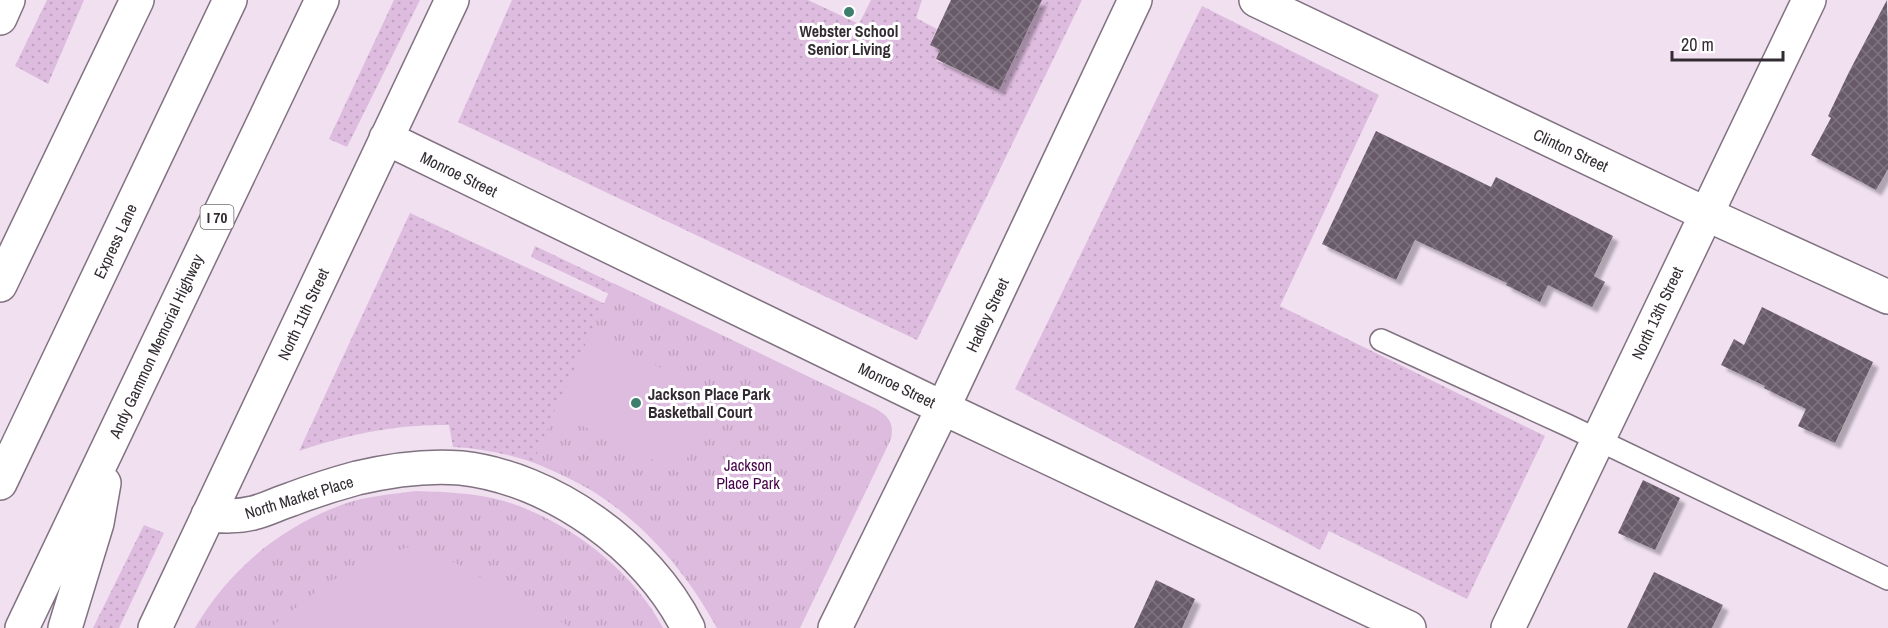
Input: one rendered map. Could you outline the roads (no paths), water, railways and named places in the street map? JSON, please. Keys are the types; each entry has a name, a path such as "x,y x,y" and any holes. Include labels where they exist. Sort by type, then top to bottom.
{"main road":[{"path":"0,18 8,0"},
{"path":"0,285 137,0"},
{"name":"Express Lane","path":"0,483 230,0"},
{"name":"Andy Gammon Memorial Highway","path":"22,628 322,0"},
{"name":"North 11th Street","path":"155,628 452,0"},
{"name":"Hadley Street","path":"835,628 943,408 1135,0"},
{"name":"Clinton Street","path":"1256,0 1706,214 1888,297"},
{"name":"North 13th Street","path":"1508,628 1809,0"},
{"name":"Monroe Street","path":"386,138 943,408 1409,628"},
{"path":"65,628 97,523 114,434"},
{"name":"North Market Place","path":"208,515 231,517 255,513 315,490 408,468 462,468 514,480 564,502 610,532 647,568 680,611 688,628"}],"lane":[{"path":"1381,340 1597,439 1888,579"}],"place":[{"name":"Webster School Senior Living","path":"849,12"},
{"name":"Jackson Place Park Basketball Court","path":"636,403"}],"park label":[{"name":"Jackson Place Park","path":"748,474"}]}
